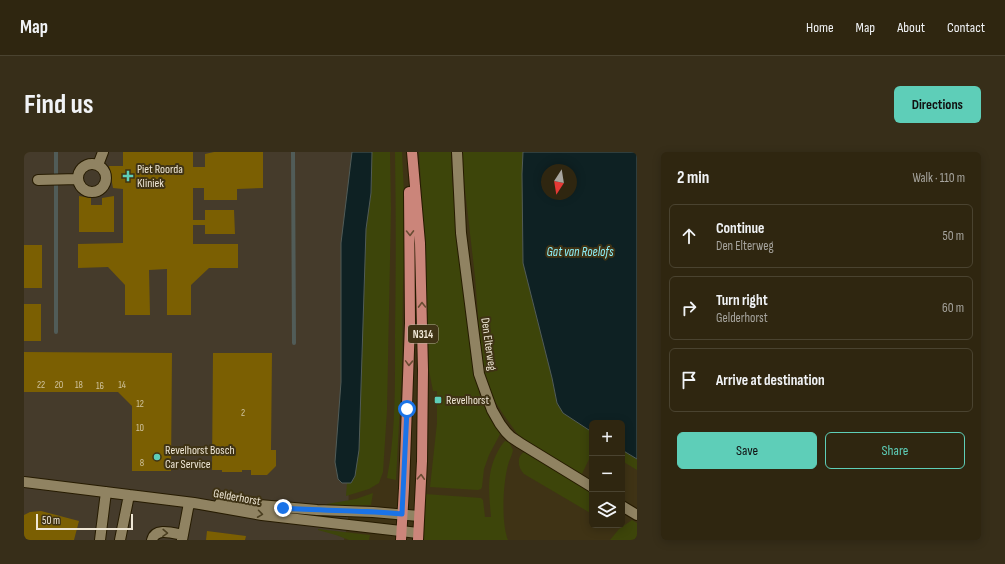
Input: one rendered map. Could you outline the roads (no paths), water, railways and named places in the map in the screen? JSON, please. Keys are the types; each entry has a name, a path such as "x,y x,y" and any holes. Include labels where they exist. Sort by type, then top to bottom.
{"main road":[{"name":"N314","path":"401,536 410,323 410,152"},
{"name":"N314","path":"410,152 420,243 422,331 422,430 418,537"}],"street":[{"path":"98,165 103,152"},
{"name":"Den Elterweg","path":"457,152 461,233 479,374 492,410 500,424 511,437 589,485"},
{"path":"93,164 98,165 102,168 106,176 105,185 98,192 94,193 81,188 78,179 81,170 84,166 93,164"},
{"path":"38,180 78,179"},
{"name":"Gelderhorst","path":"24,482 192,503 401,536 418,537"},
{"path":"100,540 106,492"},
{"path":"120,540 129,495"},
{"path":"152,540 156,533 162,532 182,537 192,503"},
{"name":"Gelderhorst","path":"192,503 235,503 317,510 373,512 419,516"},
{"path":"625,508 637,515"}],"water":[{"path":"352,152 372,152 371,193 366,229 359,450 355,476 351,483 342,483 338,479 335,462 341,382 341,243"},
{"name":"Gat van Roelofs","path":"523,152 637,152 637,459 625,452 625,420 589,420 589,430 563,413 557,403 523,263"}],"waterway":[{"path":"56,152 56,332"},
{"path":"293,152 294,343"}],"place":[{"name":"Piet Roorda Kliniek","path":"128,176"},
{"name":"Revelhorst","path":"438,400"},
{"name":"Revelhorst Bosch Car Service","path":"157,457"}]}
